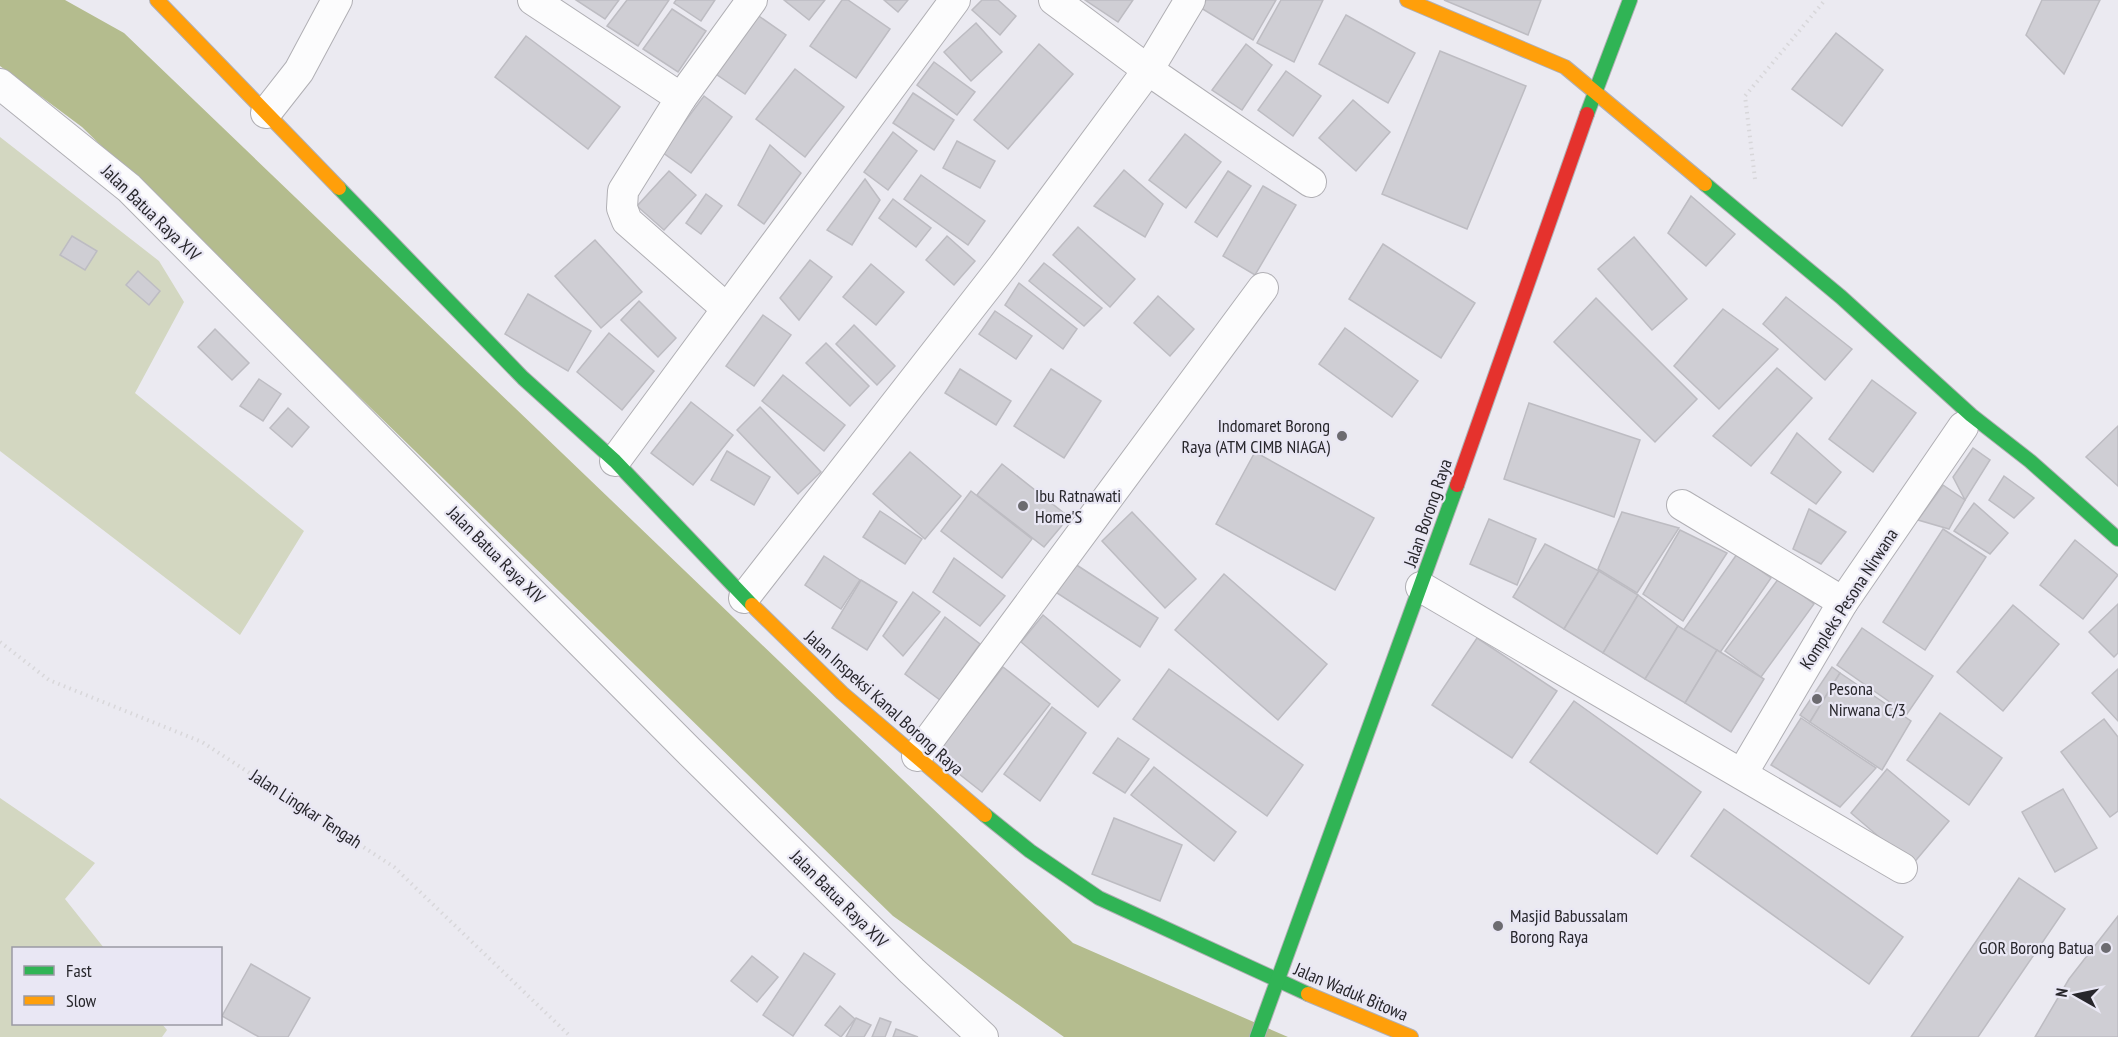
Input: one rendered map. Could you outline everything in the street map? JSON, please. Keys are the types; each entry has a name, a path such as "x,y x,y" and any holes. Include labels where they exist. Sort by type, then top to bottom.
{"street":[{"name":"Jalan Inspeksi Kanal Borong Raya","path":"157,0 522,378 615,461 744,598 842,693 960,795 1030,851 1099,898 1277,981"},
{"path":"266,113 299,72 337,0"},
{"path":"533,0 681,98"},
{"path":"726,308 627,221 622,208 626,184 681,98 752,0"},
{"path":"615,461 955,0"},
{"path":"1054,0 1149,70 1311,182"},
{"path":"744,598 1004,266 1149,70 1190,0"},
{"path":"1407,0 1565,67 1841,297 1971,416 2030,461 2118,539"},
{"name":"Jalan Borong Raya","path":"1257,1037 1421,587 1595,90 1630,0"},
{"name":"Jalan Batua Raya XIV","path":"0,84 129,188 688,750 912,971 983,1037"},
{"path":"917,756 1263,288"},
{"name":"Kompleks Pesona Nirwana","path":"1742,774 1843,602 1963,428"},
{"path":"1682,505 1843,602"},
{"path":"1421,587 1902,868"},
{"name":"Jalan Waduk Bitowa","path":"1277,981 1411,1037"}],"path":[{"path":"1762,230 1745,96 1825,0"},
{"name":"Jalan Lingkar Tengah","path":"0,642 49,680 202,742 394,867 571,1037"}],"shaded area":[{"path":"0,0 65,0 124,33 1073,943 1288,1037 1064,1037 893,916 82,127 0,66"},
{"path":"0,137 159,261 184,302 135,393 304,531 240,635 0,451"},
{"path":"0,798 95,863 65,899 103,947 12,947 12,1025 163,1025 167,1030 162,1037 0,1037"}],"building":[{"path":"576,0 619,0 605,19"},
{"path":"627,0 669,0 638,46 607,26"},
{"path":"676,0 715,0 701,21 674,3"},
{"path":"784,0 825,0 809,20"},
{"path":"842,0 848,0 890,29 856,78 810,46"},
{"path":"884,0 908,0 898,12"},
{"path":"982,0 998,0 1016,16 1000,35 972,10"},
{"path":"1085,0 1133,0 1118,22"},
{"path":"1206,0 1276,0 1253,40 1201,8"},
{"path":"1281,0 1323,0 1294,62 1257,43"},
{"path":"1444,0 1541,0 1528,35"},
{"path":"2042,0 2100,0 2064,74 2026,35"},
{"path":"672,9 706,31 678,72 643,49"},
{"path":"753,12 786,35 745,94 713,72"},
{"path":"1346,15 1415,53 1388,103 1319,64"},
{"path":"976,23 1002,52 971,81 944,52"},
{"path":"1836,33 1883,70 1842,126 1792,89"},
{"path":"526,36 620,107 588,149 495,77"},
{"path":"1039,44 1073,74 1008,149 974,120"},
{"path":"1246,44 1272,65 1242,110 1212,90"},
{"path":"1440,51 1526,86 1467,229 1382,194"},
{"path":"934,62 975,92 957,115 917,85"},
{"path":"795,69 844,107 805,157 756,119"},
{"path":"1286,71 1321,96 1293,136 1258,110"},
{"path":"913,93 954,120 934,150 893,123"},
{"path":"704,96 732,117 691,173 662,152"},
{"path":"1353,100 1390,132 1356,171 1319,138"},
{"path":"893,132 917,151 888,190 864,172"},
{"path":"1185,134 1221,162 1186,208 1149,180"},
{"path":"957,141 995,161 980,188 943,168"},
{"path":"770,145 801,173 764,224 738,205"},
{"path":"1124,170 1163,204 1145,237 1094,206"},
{"path":"669,171 696,195 664,230 637,206"},
{"path":"1228,171 1251,186 1217,237 1195,222"},
{"path":"921,175 985,221 968,245 904,199"},
{"path":"865,179 880,200 852,245 827,230"},
{"path":"1263,186 1296,205 1255,275 1223,256"},
{"path":"706,194 722,206 701,234 686,223"},
{"path":"1691,196 1735,234 1706,266 1668,233"},
{"path":"893,199 931,228 916,247 879,218"},
{"path":"1078,227 1135,279 1110,307 1053,255"},
{"path":"72,236 97,251 85,270 60,255"},
{"path":"947,236 975,261 954,285 926,260"},
{"path":"1634,237 1687,299 1652,330 1598,269"},
{"path":"595,240 642,292 601,328 555,276"},
{"path":"1383,244 1475,303 1441,358 1349,299"},
{"path":"810,260 832,277 799,320 780,298"},
{"path":"1044,263 1102,308 1084,326 1029,281"},
{"path":"871,264 904,292 876,325 843,297"},
{"path":"138,271 160,291 149,305 126,285"},
{"path":"1019,283 1077,329 1063,349 1005,305"},
{"path":"528,294 591,331 568,371 505,334"},
{"path":"1158,296 1194,329 1170,356 1134,323"},
{"path":"1786,297 1852,349 1825,380 1763,324"},
{"path":"1596,298 1697,399 1655,442 1554,342"},
{"path":"639,301 676,338 658,357 621,320"},
{"path":"1723,309 1778,349 1719,409 1674,366"},
{"path":"995,311 1032,336 1016,359 979,334"},
{"path":"763,315 791,335 754,386 726,366"},
{"path":"854,325 895,366 877,385 836,344"},
{"path":"1345,328 1418,381 1392,417 1319,364"},
{"path":"215,329 249,363 232,380 198,347"},
{"path":"609,333 654,371 622,410 577,372"},
{"path":"826,343 869,386 850,406 806,363"},
{"path":"1777,368 1812,398 1751,466 1713,436"},
{"path":"960,369 1011,401 996,425 945,393"},
{"path":"1051,369 1101,401 1064,458 1014,426"},
{"path":"783,375 845,425 824,451 762,401"},
{"path":"259,379 281,394 263,421 240,406"},
{"path":"1872,380 1916,413 1873,472 1829,439"},
{"path":"691,402 733,435 693,485 651,453"},
{"path":"1529,403 1640,440 1614,517 1504,479"},
{"path":"760,407 821,472 798,494 737,430"},
{"path":"288,408 309,427 292,447 270,428"},
{"path":"2118,426 2118,486 2086,457"},
{"path":"1797,433 1841,472 1816,504 1771,473"},
{"path":"1973,448 1990,460 1965,500 1953,477"},
{"path":"727,451 770,477 754,505 711,480"},
{"path":"910,452 961,496 925,539 873,494"},
{"path":"1255,452 1374,518 1335,590 1216,524"},
{"name":"Ibu Ratnawati Home'S","path":"1002,464 1069,517 1044,547 977,495"},
{"path":"2004,476 2034,498 2014,518 1989,500"},
{"path":"1943,485 1965,500 1949,529 1918,520"},
{"path":"971,491 1032,539 1002,578 941,531"},
{"path":"1974,503 2008,533 1990,554 1954,531"},
{"path":"1809,509 1846,532 1821,564 1793,549"},
{"path":"880,511 922,539 905,564 863,537"},
{"path":"1132,512 1196,579 1165,608 1102,541"},
{"path":"1622,512 1679,528 1637,593 1598,569"},
{"path":"1489,519 1536,539 1517,585 1470,564"},
{"path":"1943,529 1986,557 1925,650 1883,622"},
{"path":"1680,530 1727,553 1683,621 1643,594"},
{"path":"2075,540 2118,575 2083,619 2040,585"},
{"path":"1545,544 1599,571 1564,629 1513,597"},
{"path":"1737,554 1771,578 1717,657 1682,632"},
{"path":"824,556 860,580 841,609 805,585"},
{"path":"954,558 1005,596 980,626 933,592"},
{"path":"1072,562 1158,618 1140,647 1054,591"},
{"path":"1599,571 1638,595 1603,653 1564,629"},
{"path":"1224,574 1327,664 1278,720 1175,630"},
{"path":"1779,578 1814,604 1761,677 1725,651"},
{"path":"861,580 897,602 867,650 832,628"},
{"path":"913,592 940,612 903,656 883,636"},
{"path":"1638,595 1678,626 1645,679 1603,653"},
{"path":"2118,604 2118,653 2114,657 2089,632"},
{"path":"2013,605 2059,644 2003,711 1957,672"},
{"path":"1043,615 1120,680 1098,707 1021,642"},
{"path":"945,617 980,644 940,700 905,674"},
{"path":"1678,626 1717,650 1685,703 1645,679"},
{"path":"1862,628 1933,676 1907,714 1837,665"},
{"path":"1477,638 1557,691 1512,758 1432,705"},
{"path":"1717,650 1764,679 1731,732 1685,703"},
{"path":"1003,667 1050,704 982,792 935,755"},
{"name":"Pesona Nirwana C/3","path":"1832,667 1840,673 1810,722 1800,715"},
{"path":"1169,669 1303,765 1267,816 1133,719"},
{"path":"2118,669 2118,721 2092,693"},
{"path":"1840,673 1911,721 1882,770 1810,722"},
{"path":"1574,701 1701,792 1657,854 1530,762"},
{"path":"1052,707 1086,733 1040,801 1004,774"},
{"path":"1940,713 2002,758 1969,805 1907,760"},
{"path":"1801,718 1876,768 1840,807 1771,765"},
{"path":"2104,719 2118,737 2118,811 2110,817 2061,752"},
{"path":"1118,738 1149,759 1125,793 1093,773"},
{"path":"1154,767 1236,832 1214,861 1131,795"},
{"path":"1887,769 1949,821 1912,865 1851,813"},
{"path":"2063,789 2097,848 2055,872 2022,812"},
{"path":"1724,809 1903,937 1869,984 1691,856"},
{"path":"1114,818 1182,845 1160,901 1092,874"},
{"path":"2019,878 2065,909 1978,1037 1911,1037"},
{"name":"GOR Borong Batua","path":"2118,916 2118,1037 2035,1037 2069,979"},
{"path":"804,953 835,974 793,1036 763,1015"},
{"path":"752,956 778,977 757,1002 731,981"},
{"path":"251,964 310,998 288,1037 259,1037 222,1016"},
{"path":"840,1006 855,1019 841,1037 825,1025"},
{"path":"856,1018 871,1025 864,1037 846,1037"},
{"path":"880,1018 891,1022 885,1037 872,1037"},
{"path":"896,1029 918,1037 893,1037"}],"traffic: fast":[{"path":"1587,114 1630,0"},
{"path":"1705,184 1841,297 1971,415 2030,461 2118,539"},
{"path":"339,188 523,378 615,461 752,605"},
{"path":"1257,1037 1457,485"},
{"path":"985,815 1030,851 1099,898 1308,994"}],"traffic: slow":[{"path":"157,0 339,188"},
{"path":"1407,0 1565,67 1705,184"},
{"path":"752,605 842,693 985,815"},
{"path":"1308,994 1411,1037"}],"traffic: jam":[{"path":"1457,485 1587,114"}],"place":[{"name":"Indomaret Borong Raya (ATM CIMB NIAGA)","path":"1342,436"},
{"name":"Ibu Ratnawati Home'S","path":"1023,506"},
{"name":"Pesona Nirwana C/3","path":"1817,699"},
{"name":"Masjid Babussalam Borong Raya","path":"1498,926"},
{"name":"GOR Borong Batua","path":"2106,948"}]}
